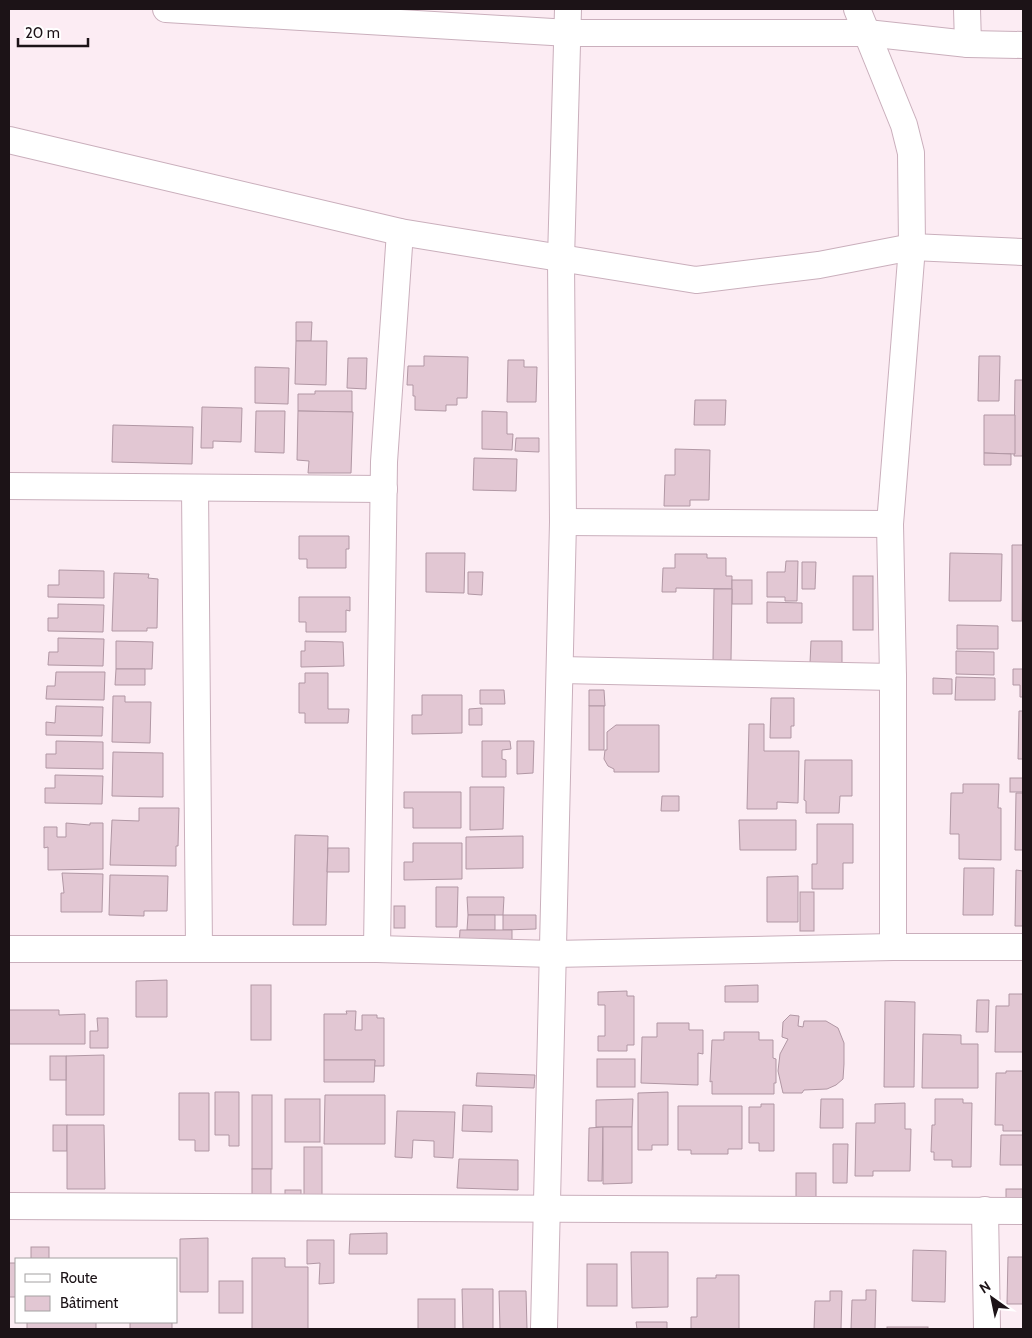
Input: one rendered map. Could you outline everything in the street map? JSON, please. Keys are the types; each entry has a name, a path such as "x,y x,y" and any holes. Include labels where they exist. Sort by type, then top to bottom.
{"street":[{"path":"166,9 569,21 867,33 968,44 1023,45"},
{"path":"857,9 904,125 911,153 912,247 890,524 893,677 894,947"},
{"path":"967,9 968,44"},
{"path":"544,1329 563,522 561,259 569,21"},
{"path":"9,140 400,232 696,280 819,265 912,247 1023,252"},
{"path":"377,948 384,462 400,232"},
{"path":"9,486 384,489"},
{"path":"195,488 199,949"},
{"path":"563,522 890,524"},
{"path":"560,670 893,677"},
{"path":"9,950 377,948 553,954 894,947 1023,947"},
{"path":"9,1206 1023,1211"},
{"path":"985,1210 987,1329"}],"building":[{"path":"296,322 312,322 311,341 296,341"},
{"path":"296,341 327,341 326,385 295,384"},
{"path":"424,356 468,357 467,398 457,398 457,405 446,405 446,411 415,410 413,385 407,385 408,366 424,366"},
{"path":"979,356 1000,356 999,401 978,401"},
{"path":"348,358 367,358 366,389 347,388"},
{"path":"508,360 524,360 524,367 537,367 536,402 507,402"},
{"path":"255,367 289,368 288,404 255,403"},
{"path":"1015,380 1023,380 1023,456 1014,456"},
{"path":"315,391 352,391 352,412 298,411 298,394 315,394"},
{"path":"695,400 726,400 725,425 694,425"},
{"path":"202,407 242,408 241,442 213,441 213,448 201,448"},
{"path":"256,411 285,411 284,453 255,452"},
{"path":"298,411 353,412 351,473 308,473 309,461 297,460"},
{"path":"482,411 507,412 507,434 513,434 512,450 482,449"},
{"path":"984,415 1015,415 1015,454 984,453"},
{"path":"113,425 193,427 192,464 112,462"},
{"path":"516,438 539,438 539,452 515,451"},
{"path":"675,449 710,450 709,500 690,500 690,506 664,506 665,475 675,475"},
{"path":"984,453 1011,454 1011,465 984,465"},
{"path":"474,458 517,459 516,491 473,490"},
{"path":"299,536 349,536 349,549 346,549 346,568 307,568 307,559 299,559"},
{"path":"1012,545 1023,545 1022,621 1012,621"},
{"path":"426,553 465,553 464,593 426,592"},
{"path":"950,553 1002,554 1001,601 949,601"},
{"path":"675,554 707,554 707,558 726,558 726,576 732,576 732,589 676,588 676,592 662,592 663,568 675,568"},
{"path":"786,561 798,561 797,601 785,601 785,597 767,597 767,572 785,572"},
{"path":"802,562 816,562 815,589 802,589"},
{"path":"59,570 104,571 104,598 48,597 48,585 59,585"},
{"path":"468,572 483,572 482,595 468,594"},
{"path":"114,573 149,574 148,578 158,579 157,628 147,628 147,631 112,631"},
{"path":"853,576 873,576 873,630 853,630"},
{"path":"732,580 752,580 752,604 732,604"},
{"path":"714,589 732,589 731,660 713,660"},
{"path":"299,597 350,597 350,611 346,610 346,632 306,632 306,622 299,622"},
{"path":"767,602 802,603 802,623 767,623"},
{"path":"58,604 104,605 103,632 48,631 48,618 58,618"},
{"path":"957,625 998,626 998,649 957,649"},
{"path":"58,638 104,639 103,666 48,665 49,652 58,652"},
{"path":"116,641 153,642 152,669 116,669"},
{"path":"305,641 343,642 344,666 301,667 301,651 305,651"},
{"path":"811,641 842,641 842,663 810,663"},
{"path":"956,651 994,652 994,675 956,674"},
{"path":"116,669 145,669 145,685 115,685"},
{"path":"1013,669 1023,669 1023,697 1020,697 1020,685 1013,685"},
{"path":"56,672 105,672 104,700 46,699 47,686 55,686"},
{"path":"305,673 328,673 328,709 349,709 348,723 305,723 305,713 299,713 299,683 305,683"},
{"path":"956,677 995,678 995,700 955,700"},
{"path":"933,678 952,679 952,694 933,694"},
{"path":"480,690 504,690 505,704 480,704"},
{"path":"589,690 604,690 605,706 589,706"},
{"path":"422,695 462,695 462,733 412,734 412,715 422,715"},
{"path":"113,696 125,696 125,702 151,702 150,743 112,742"},
{"path":"771,698 794,698 794,726 791,726 791,738 770,738"},
{"path":"56,706 103,707 102,736 46,735 46,722 55,723"},
{"path":"589,706 604,706 604,750 589,750"},
{"path":"482,708 482,725 469,725 469,709"},
{"path":"1019,711 1023,711 1023,759 1018,759"},
{"path":"749,724 764,724 764,751 799,751 798,803 777,802 777,809 747,809"},
{"path":"616,725 659,725 659,772 614,772 614,769 608,766 604,759 605,750 607,750 607,732"},
{"path":"56,741 103,742 103,769 46,768 46,754 56,754"},
{"path":"482,741 510,741 511,749 502,750 502,759 506,760 506,777 482,777"},
{"path":"517,741 534,741 533,773 517,774"},
{"path":"113,752 163,753 163,797 112,796"},
{"path":"805,760 852,760 852,796 840,796 839,813 806,813 806,801 804,800"},
{"path":"55,775 103,776 102,804 45,803 45,788 55,788"},
{"path":"1010,778 1023,778 1023,792 1010,792"},
{"path":"963,784 999,784 998,808 1001,808 1001,860 959,859 959,834 950,834 951,793 963,793"},
{"path":"470,787 504,787 503,829 470,830"},
{"path":"404,792 461,792 461,828 413,828 413,808 404,808"},
{"path":"1016,793 1023,793 1023,850 1015,850"},
{"path":"662,796 679,796 679,811 661,811"},
{"path":"139,808 179,808 176,866 110,865 112,820 139,821"},
{"path":"739,820 796,820 796,850 740,850"},
{"path":"66,823 90,825 90,823 103,823 103,869 48,870 48,847 44,848 44,827 57,827 57,837 66,837"},
{"path":"817,824 853,824 853,863 843,863 843,889 812,889 812,864 817,864"},
{"path":"295,835 328,836 326,925 293,925"},
{"path":"523,836 523,868 466,869 466,837"},
{"path":"413,843 462,843 462,879 404,880 404,862 413,862"},
{"path":"328,848 349,848 349,872 327,872"},
{"path":"964,868 994,868 993,915 963,915"},
{"path":"1016,870 1023,871 1023,926 1015,926"},
{"path":"62,873 103,874 102,912 61,912 61,893 64,893"},
{"path":"110,875 168,876 167,911 144,911 144,916 109,915"},
{"path":"798,876 798,922 767,922 767,877"},
{"path":"436,887 458,887 457,927 436,927"},
{"path":"800,892 814,892 814,931 800,931"},
{"path":"467,897 504,897 503,915 468,915"},
{"path":"394,906 405,906 405,928 394,928"},
{"path":"468,915 495,915 495,930 467,930"},
{"path":"503,915 536,915 536,929 503,930"},
{"path":"460,930 512,930 512,946 459,947"},
{"path":"167,980 167,1017 136,1017 136,981"},
{"path":"251,985 271,985 271,1040 251,1040"},
{"path":"758,985 758,1002 725,1002 725,986"},
{"path":"627,991 627,996 634,996 634,1045 627,1045 627,1051 598,1051 598,1036 605,1036 605,1005 598,1005 598,992"},
{"path":"1009,994 1023,994 1023,1052 995,1052 996,1006 1009,1006"},
{"path":"977,1000 989,1000 988,1032 976,1032"},
{"path":"885,1001 915,1002 914,1087 884,1087"},
{"path":"9,1010 59,1010 59,1015 85,1014 85,1044 9,1044"},
{"path":"346,1011 356,1011 355,1030 362,1030 362,1015 377,1015 377,1018 384,1018 384,1066 374,1066 375,1060 324,1060 324,1014 347,1014"},
{"path":"790,1015 799,1016 798,1026 803,1027 804,1021 826,1021 838,1028 844,1043 844,1064 843,1079 836,1085 827,1089 804,1090 802,1093 783,1093 778,1071 780,1054 788,1039 782,1037 783,1022"},
{"path":"97,1018 108,1018 108,1048 90,1048 90,1031 98,1031"},
{"path":"657,1023 689,1023 689,1030 703,1030 703,1054 698,1053 698,1085 641,1083 642,1037 657,1037"},
{"path":"724,1032 759,1032 759,1040 773,1040 773,1058 776,1059 774,1094 712,1094 712,1081 710,1082 712,1040 724,1040"},
{"path":"923,1034 961,1035 961,1044 978,1044 978,1088 922,1088"},
{"path":"104,1055 104,1115 66,1115 66,1056"},
{"path":"50,1056 66,1056 66,1080 50,1080"},
{"path":"597,1059 635,1059 635,1087 597,1087"},
{"path":"324,1060 375,1060 374,1082 324,1082"},
{"path":"1006,1071 1023,1071 1023,1131 1003,1131 1003,1125 995,1125 996,1073 1006,1073"},
{"path":"477,1073 535,1075 534,1088 476,1086"},
{"path":"215,1092 239,1092 239,1146 229,1146 229,1135 215,1135"},
{"path":"668,1092 668,1145 652,1145 652,1150 638,1150 638,1093"},
{"path":"179,1093 209,1093 209,1151 195,1151 195,1140 179,1140"},
{"path":"252,1095 272,1095 272,1169 252,1169"},
{"path":"325,1095 385,1095 385,1144 324,1144"},
{"path":"285,1099 320,1099 320,1142 285,1142"},
{"path":"633,1099 632,1127 596,1127 596,1100"},
{"path":"821,1099 843,1099 843,1128 820,1128"},
{"path":"935,1099 963,1099 963,1103 972,1103 971,1167 952,1167 952,1160 934,1160 934,1152 931,1152 932,1125 935,1125"},
{"path":"905,1103 905,1129 911,1129 910,1171 873,1171 873,1176 855,1176 856,1123 875,1123 875,1104"},
{"path":"761,1104 774,1104 774,1151 759,1151 759,1143 749,1143 749,1107 761,1107"},
{"path":"463,1105 492,1106 492,1132 462,1131"},
{"path":"678,1106 742,1106 742,1149 728,1149 728,1154 691,1154 691,1150 678,1150"},
{"path":"397,1111 455,1112 453,1158 434,1157 434,1141 413,1140 412,1158 395,1157"},
{"path":"53,1125 67,1125 67,1151 53,1151"},
{"path":"67,1125 104,1125 105,1189 67,1189"},
{"path":"603,1127 602,1181 588,1181 589,1128"},
{"path":"603,1127 632,1127 632,1183 603,1184"},
{"path":"1001,1135 1023,1135 1023,1165 1000,1165"},
{"path":"833,1144 848,1144 847,1183 833,1183"},
{"path":"304,1147 322,1147 322,1200 304,1200"},
{"path":"459,1159 518,1160 518,1190 457,1188"},
{"path":"252,1169 271,1169 271,1197 252,1197"},
{"path":"796,1173 816,1173 816,1197 796,1197"},
{"path":"1006,1189 1023,1189 1023,1205 1006,1205"},
{"path":"285,1190 301,1190 301,1203 285,1203"},
{"path":"387,1233 387,1254 349,1254 350,1234"},
{"path":"208,1238 208,1292 180,1292 180,1239"},
{"path":"307,1240 334,1240 334,1283 319,1284 320,1263 307,1264"},
{"path":"31,1247 49,1247 49,1258 31,1258"},
{"path":"913,1250 946,1251 945,1302 912,1301"},
{"path":"631,1252 668,1252 668,1307 632,1308"},
{"path":"1008,1257 1023,1257 1023,1304 1007,1304"},
{"path":"252,1258 285,1258 285,1267 308,1267 308,1329 252,1329"},
{"path":"9,1263 15,1263 15,1297 9,1297"},
{"path":"587,1264 617,1264 617,1306 587,1306"},
{"path":"716,1275 739,1275 739,1329 691,1329 691,1317 697,1317 697,1278 716,1278"},
{"path":"219,1281 243,1281 243,1313 219,1313"},
{"path":"462,1289 493,1289 493,1329 463,1329"},
{"path":"866,1290 876,1290 875,1329 851,1329 852,1300 866,1300"},
{"path":"499,1291 526,1291 527,1329 500,1329"},
{"path":"830,1291 842,1291 841,1329 814,1329 815,1301 830,1301"},
{"path":"418,1299 455,1299 455,1329 418,1329"},
{"path":"636,1322 667,1322 667,1329 637,1329"},
{"path":"27,1323 96,1323 96,1329 27,1329"},
{"path":"130,1323 172,1323 172,1329 130,1329"},
{"path":"887,1327 928,1327 928,1329 887,1329"}]}
